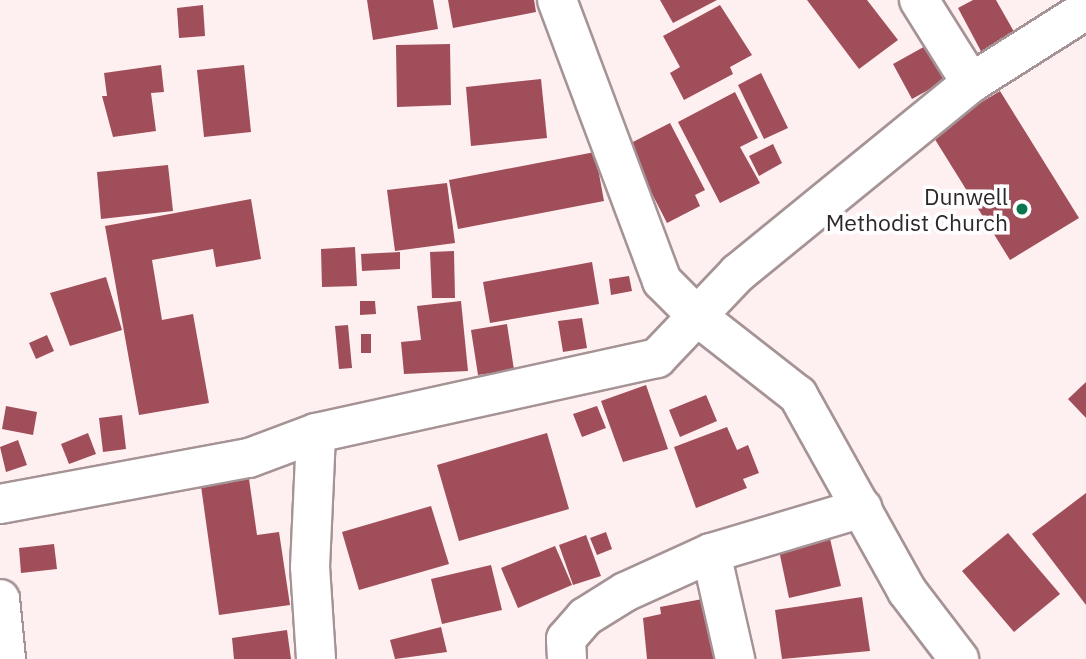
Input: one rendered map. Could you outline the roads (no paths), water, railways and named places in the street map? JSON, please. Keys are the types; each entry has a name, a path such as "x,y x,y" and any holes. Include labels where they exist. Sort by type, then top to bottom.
{"street":[{"path":"556,0 662,281 698,317 797,395 907,590 959,659"},
{"path":"919,0 971,83"},
{"path":"0,504 249,458 316,433 657,358 738,273 971,83 1086,10"},
{"path":"316,433 310,567 316,659"},
{"path":"567,659 566,639 585,617 625,593 711,553 862,508"},
{"path":"711,553 735,659"},
{"path":"0,599 6,659"}],"place":[{"name":"Dunwell Methodist Church","path":"1022,209"}]}
